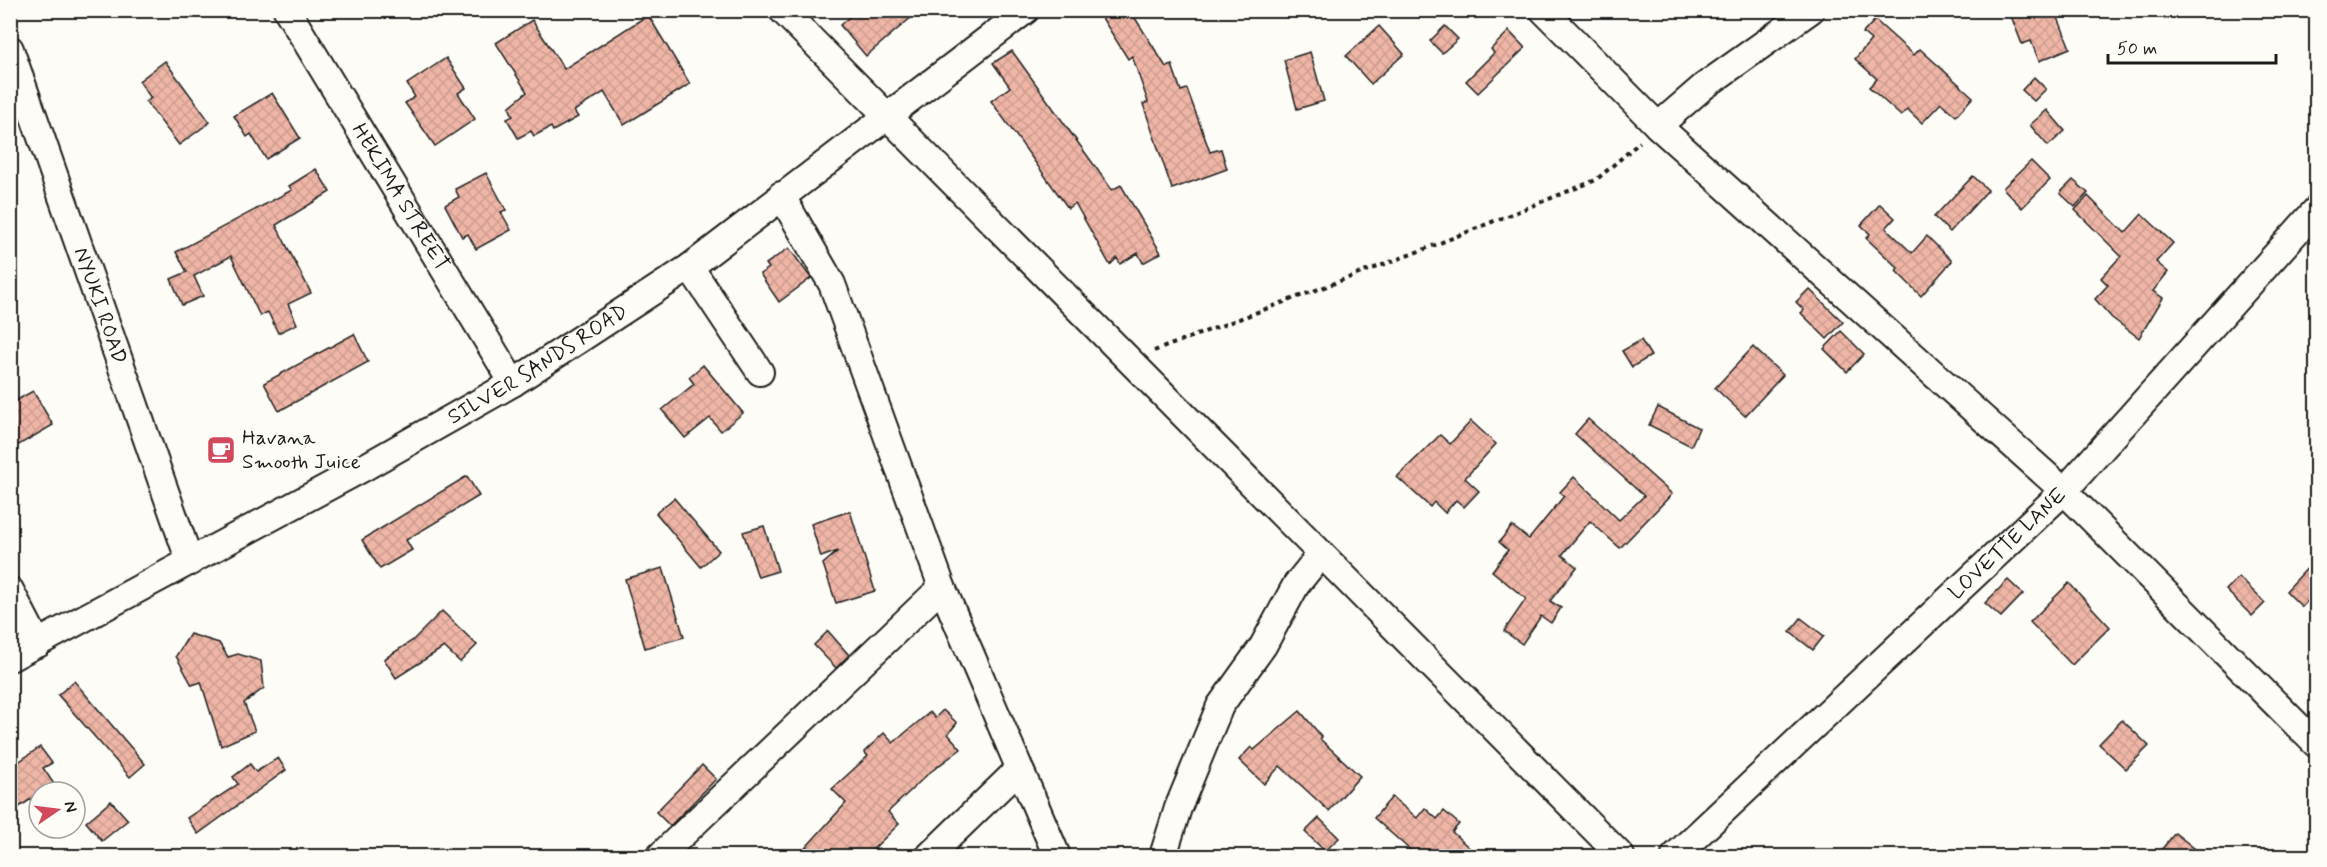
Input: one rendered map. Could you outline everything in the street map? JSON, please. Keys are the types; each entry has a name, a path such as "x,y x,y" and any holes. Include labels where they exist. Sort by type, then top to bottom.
{"street":[{"name":"HEKIMA STREET","path":"287,10 513,383"},
{"path":"782,10 1621,856"},
{"name":"SILVER SANDS ROAD","path":"10,658 365,468 513,383 690,267 780,195 887,117 1026,10"},
{"path":"1544,10 1658,126 2064,491 2316,744"},
{"path":"1658,126 1703,87 1811,10"},
{"name":"NYUKI ROAD","path":"10,49 190,562"},
{"path":"780,195 832,284 942,587 1018,770 1057,856"},
{"name":"LOVETTE LANE","path":"1675,856 2064,491 2316,210"},
{"path":"690,267 760,372"},
{"path":"1163,856 1179,808 1220,706 1263,646 1296,585 1321,554"},
{"path":"660,856 942,587"},
{"path":"10,590 38,644"},
{"path":"929,856 1018,770"}],"path":[{"path":"1128,361 1425,249 1596,180 1658,126"}],"building":[{"path":"857,10 920,10 866,56 840,25"},
{"path":"1097,10 1130,10 1166,67 1172,65 1181,91 1187,89 1210,152 1221,149 1227,169 1172,189 1143,104 1148,102 1132,56 1128,59"},
{"path":"2025,10 2055,10 2070,48 2039,61 2031,41 2022,44 2011,16"},
{"path":"648,15 690,84 624,125 604,92 574,111 578,117 553,131 551,127 534,136 531,131 518,138 507,119 513,116 509,107 527,92 496,43 532,20 564,69"},
{"path":"1875,20 1914,55 1920,49 1973,97 1956,116 1941,103 1922,123 1907,109 1901,116 1869,87 1877,79 1855,59 1871,40 1863,33"},
{"path":"1379,26 1404,54 1371,84 1346,56"},
{"path":"1445,26 1458,39 1442,53 1430,41"},
{"path":"1509,31 1525,48 1478,93 1466,81 1494,53 1491,49"},
{"path":"1012,51 1112,190 1121,185 1161,253 1143,263 1138,253 1120,264 1117,258 1110,265 1075,203 1068,208 991,101 1010,87 993,63"},
{"path":"1310,52 1324,101 1297,109 1284,60"},
{"path":"446,58 466,88 458,93 475,119 435,146 405,103 415,97 407,84"},
{"path":"165,61 210,122 179,145 146,102 151,98 139,81"},
{"path":"2034,77 2046,89 2034,101 2022,90"},
{"path":"272,93 300,138 266,159 251,134 247,137 234,116"},
{"path":"2047,110 2065,131 2048,146 2030,125"},
{"path":"2031,161 2050,180 2022,208 2003,188"},
{"path":"316,169 330,192 276,225 311,293 288,304 297,324 278,333 268,312 260,316 231,256 194,276 203,296 182,305 171,279 187,272 176,252 292,190 289,186"},
{"path":"486,173 506,210 501,212 511,230 476,249 468,234 462,237 445,205 459,197 455,189"},
{"path":"1973,176 1988,190 1950,232 1934,217"},
{"path":"2073,180 2088,193 2075,207 2060,193"},
{"path":"2088,196 2125,233 2142,214 2173,243 2156,262 2168,272 2153,291 2163,298 2139,338 2112,318 2095,299 2108,285 2101,278 2121,256 2075,210"},
{"path":"1880,204 1895,218 1886,228 1912,253 1927,236 1952,261 1921,296 1896,271 1898,268 1866,238 1870,234 1861,225"},
{"path":"789,248 811,278 779,302 760,274 769,268 766,264"},
{"path":"1809,289 1843,322 1827,339 1801,313 1804,310 1796,302"},
{"path":"1841,331 1864,354 1847,372 1824,349"},
{"path":"354,334 368,362 279,411 264,383"},
{"path":"1641,340 1651,356 1632,367 1622,351"},
{"path":"1753,347 1783,375 1745,416 1715,388"},
{"path":"703,365 743,413 721,431 710,418 685,438 662,410 694,384 689,377"},
{"path":"33,391 53,425 10,450 10,404"},
{"path":"1658,407 1699,428 1691,446 1649,425"},
{"path":"1588,419 1672,494 1620,548 1590,521 1562,555 1577,567 1550,601 1561,608 1551,623 1541,616 1522,644 1504,631 1526,599 1492,571 1508,550 1499,542 1512,526 1529,539 1564,496 1560,492 1574,477 1619,520 1644,496 1575,434"},
{"path":"1471,421 1496,444 1465,478 1479,491 1464,507 1456,500 1445,513 1434,502 1430,507 1397,477 1440,435 1450,444"},
{"path":"467,476 479,496 406,540 412,550 380,569 362,540"},
{"path":"674,498 719,551 701,567 656,513"},
{"path":"850,511 875,591 836,603 823,564 838,551 821,557 811,524"},
{"path":"764,526 778,571 758,577 743,532"},
{"path":"2316,559 2316,592 2302,607 2286,591"},
{"path":"663,568 684,637 645,648 625,579"},
{"path":"2239,577 2265,603 2252,616 2226,590"},
{"path":"2008,580 2023,594 2001,617 1985,603"},
{"path":"2069,583 2110,627 2072,665 2030,622"},
{"path":"442,611 477,645 460,662 444,647 396,678 384,659 412,641"},
{"path":"1801,618 1824,636 1813,650 1790,632"},
{"path":"828,631 849,655 836,668 814,645"},
{"path":"190,634 219,643 228,657 238,654 261,661 264,688 244,703 255,731 221,746 201,682 192,685 176,656"},
{"path":"74,681 145,764 130,777 58,695"},
{"path":"943,710 957,723 948,734 961,749 929,773 888,812 899,824 866,856 798,856 846,803 832,789 868,756 864,752 884,733 893,743 930,712 935,718"},
{"path":"1300,711 1322,737 1320,739 1360,776 1329,811 1280,766 1264,784 1239,760 1251,747 1254,750"},
{"path":"2122,720 2149,746 2126,769 2099,744"},
{"path":"40,747 52,763 43,768 51,780 27,780 27,802 10,813 10,768"},
{"path":"278,758 286,770 198,834 187,818 238,784 233,777 250,764 256,772"},
{"path":"702,765 716,779 670,826 656,812"},
{"path":"1392,797 1417,818 1425,808 1437,819 1444,811 1459,824 1452,832 1478,856 1417,856 1374,818"},
{"path":"111,801 128,820 102,841 87,821"},
{"path":"1319,818 1339,838 1325,851 1305,832"},
{"path":"2175,833 2204,856 2156,856"}],"place":[{"name":"Havana Smooth Juice","path":"221,450"}]}
